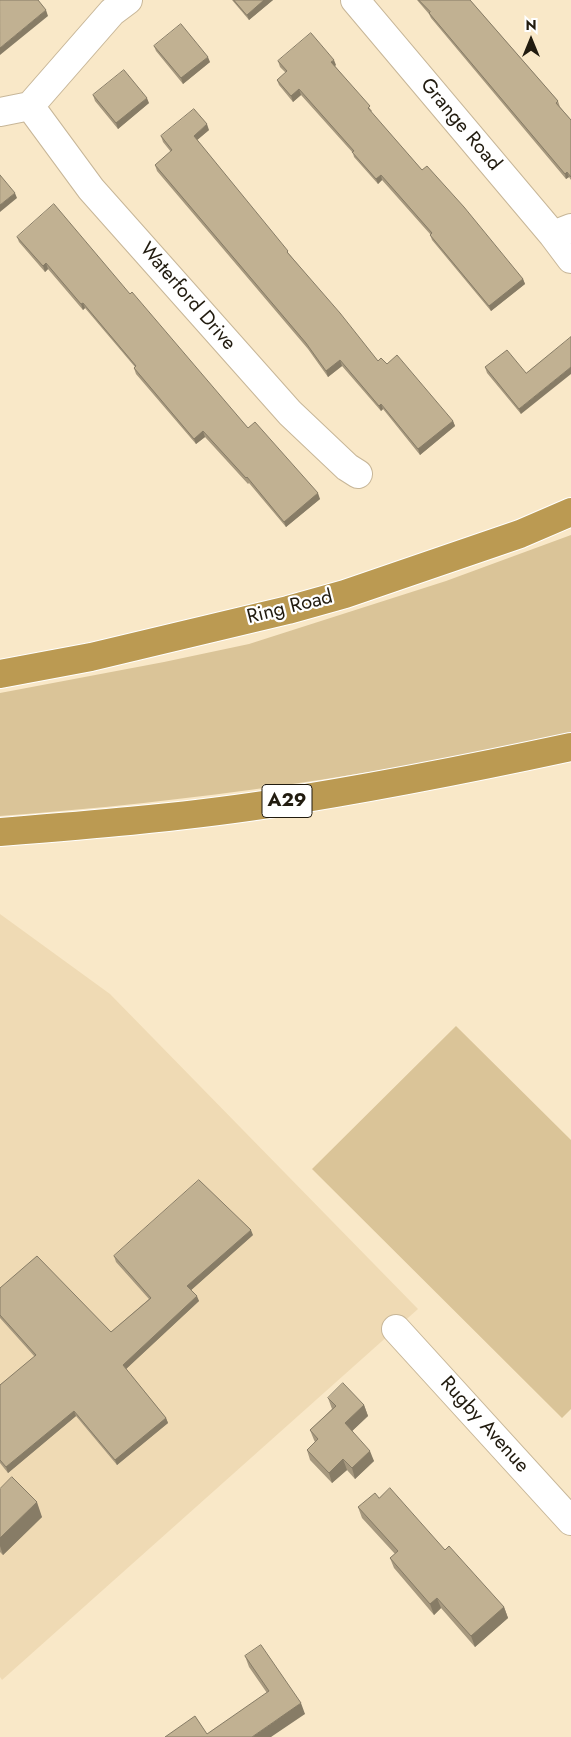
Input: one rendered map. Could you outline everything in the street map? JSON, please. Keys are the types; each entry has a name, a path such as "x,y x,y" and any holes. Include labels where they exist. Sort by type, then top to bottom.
{"highway":[{"name":"Ring Road","path":"0,674 91,657 288,610 345,594 520,534 571,512"},
{"name":"A29","path":"0,832 125,822 263,805 478,767 571,747"}],"street":[{"path":"0,112 30,106 112,12 128,0"},
{"name":"Grange Road","path":"355,0 562,232 571,259"},
{"name":"Waterford Drive","path":"30,106 91,189 290,414 347,468 358,474"},
{"name":"Rugby Avenue","path":"396,1329 571,1521"}],"shaded area":[{"path":"571,535 571,734 429,762 287,785 144,803 0,816 0,693 249,644 446,581"},
{"path":"0,914 110,994 418,1309 2,1680 0,1677"},
{"path":"456,1026 571,1140 571,1409 562,1418 312,1169"}],"building":[{"path":"0,0 38,0 46,10 0,48"},
{"path":"234,0 264,0 247,15"},
{"path":"419,0 470,0 558,101 556,103 571,120 571,177 567,172 565,174"},
{"path":"181,24 208,57 181,78 154,46"},
{"path":"311,33 334,60 331,62 370,106 368,108 422,170 427,166 464,207 523,279 489,306 430,235 432,233 381,175 376,179 299,89 291,96 277,80 287,71 278,61"},
{"path":"124,70 147,98 116,123 93,95"},
{"path":"194,109 207,124 194,136 287,252 340,313 378,361 381,358 387,364 397,355 453,421 418,449 381,404 379,406 340,360 326,371 306,343 155,165 172,150 161,136"},
{"path":"0,175 15,193 0,205"},
{"path":"54,204 248,428 255,422 318,493 284,522 247,477 203,431 194,439 134,368 136,366 83,303 81,304 46,263 43,266 17,237"},
{"path":"571,337 571,367 519,409 485,367 507,350 526,373"},
{"path":"199,1180 251,1230 187,1286 197,1296 123,1365 166,1418 115,1460 74,1411 6,1467 0,1460 0,1385 36,1355 0,1315 0,1288 37,1256 111,1332 151,1298 114,1256"},
{"path":"343,1383 364,1405 345,1423 370,1451 352,1468 343,1459 329,1473 307,1450 318,1439 310,1430 336,1406 328,1398"},
{"path":"12,1477 37,1502 0,1538 0,1489"},
{"path":"390,1488 445,1550 449,1546 504,1607 471,1636 437,1598 430,1604 390,1558 398,1551 358,1507 375,1493 379,1498"},
{"path":"261,1645 301,1703 252,1737 165,1737 195,1716 207,1734 269,1691 245,1656"}]}
